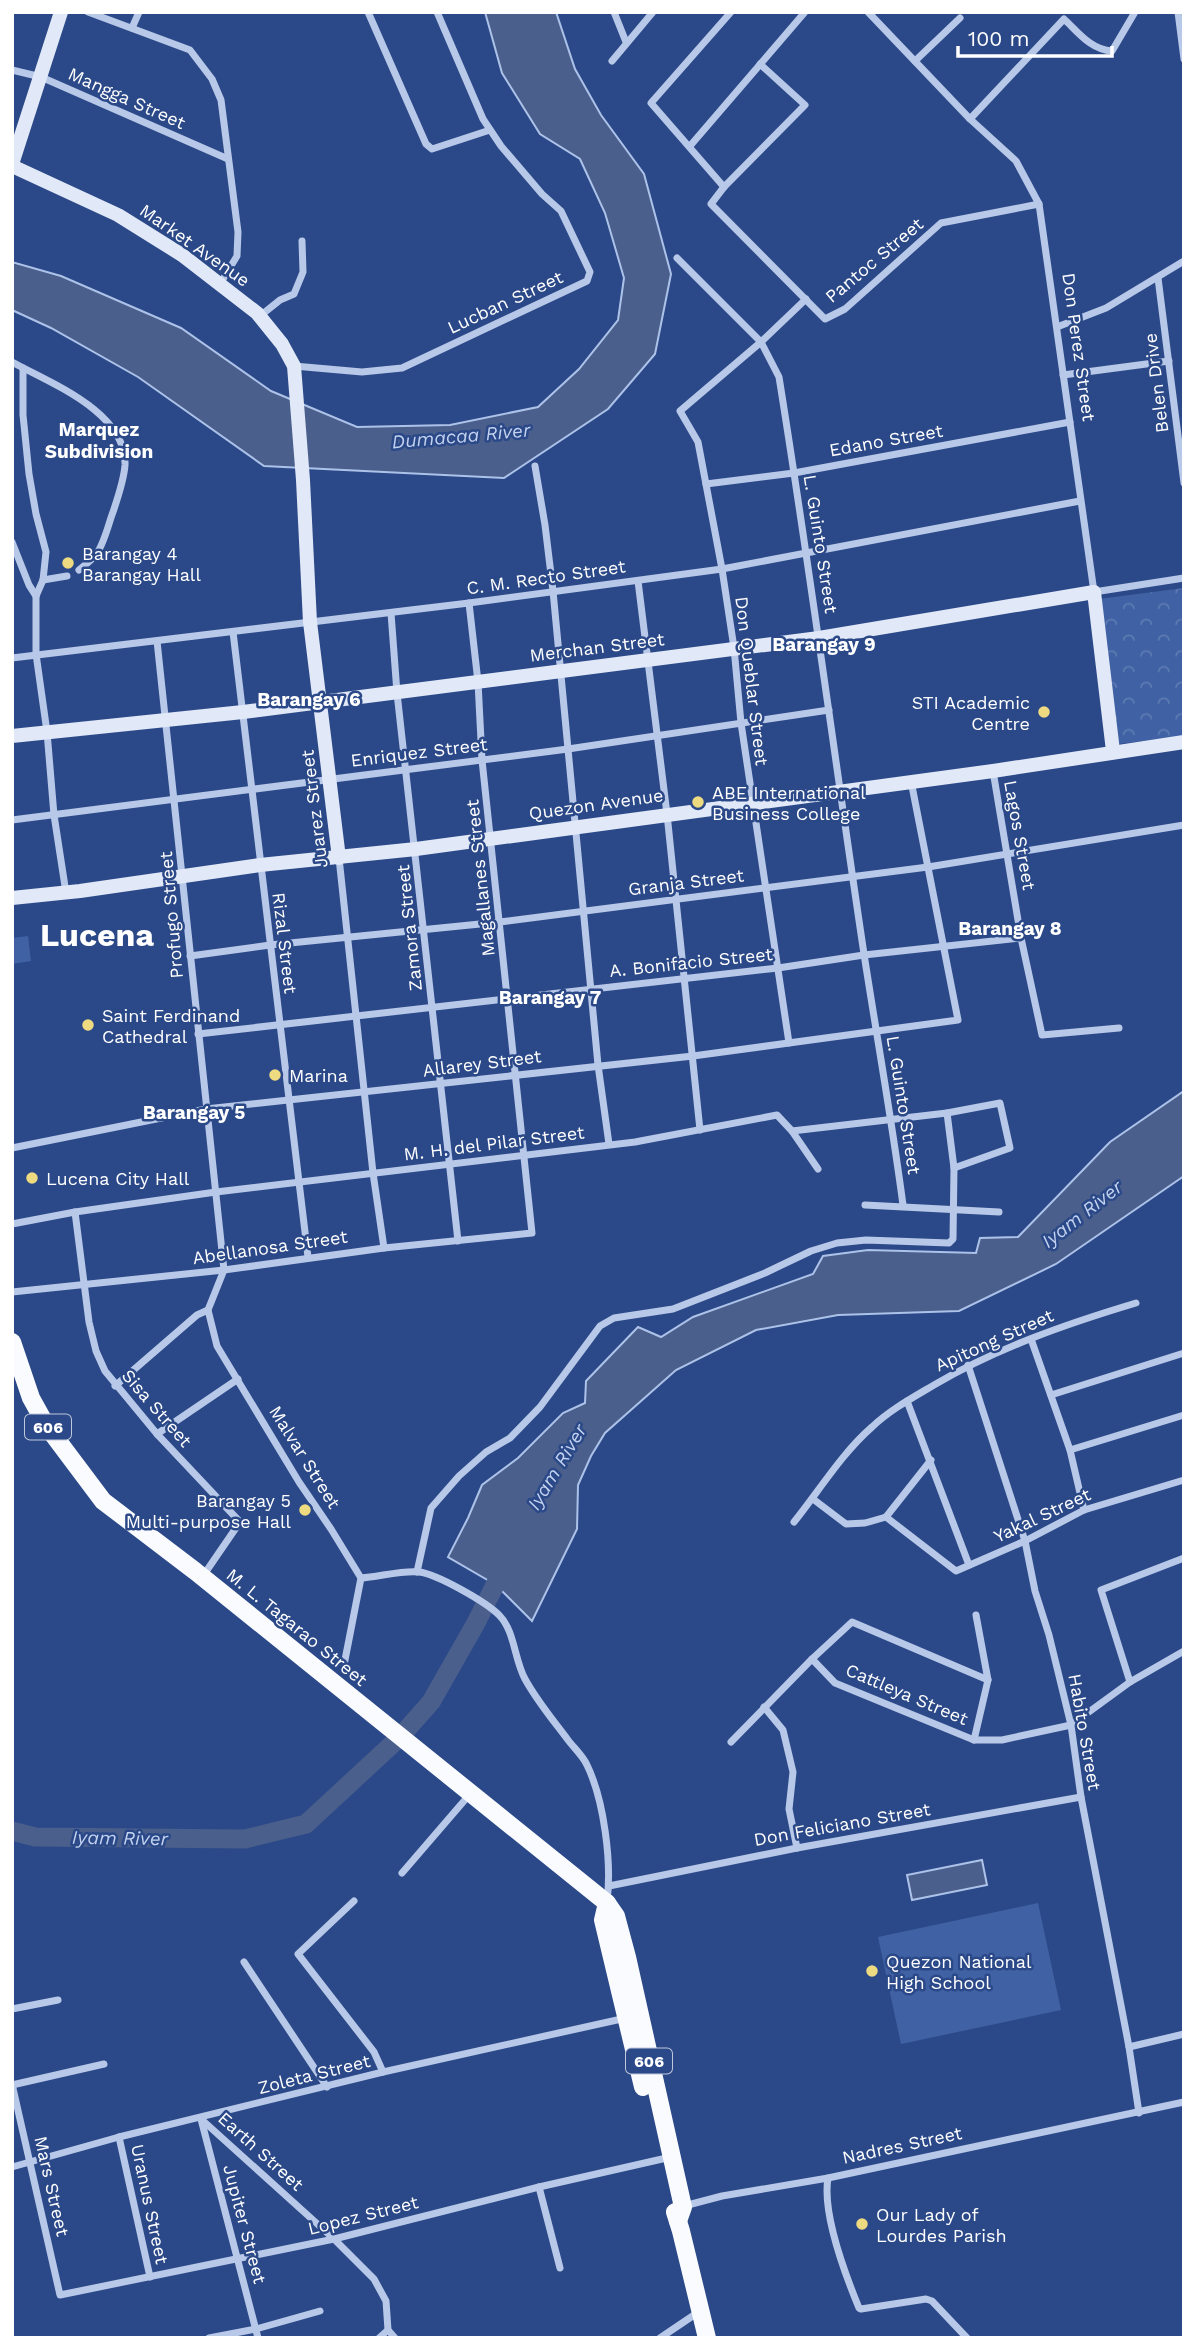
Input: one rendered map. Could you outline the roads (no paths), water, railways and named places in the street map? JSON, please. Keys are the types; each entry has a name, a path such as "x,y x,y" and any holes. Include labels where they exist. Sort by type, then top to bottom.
{"main road":[{"path":"12,165 61,12"},
{"name":"Market Avenue","path":"12,165 118,215 172,248 260,316 282,344 294,366"},
{"name":"Juarez Street","path":"294,366 310,622 339,858"},
{"name":"Merchan Street","path":"12,737 243,712 819,638 1094,592"},
{"name":"Don Perez Street","path":"1094,592 1113,751"},
{"name":"Quezon Avenue","path":"12,898 260,865 416,849 993,771 1184,742"},
{"name":"M. L. Tagarao Street","path":"12,1342 31,1398 59,1443 103,1501 433,1763 608,1894 621,1932 666,2158 707,2338"},
{"name":"M. L. Tagarao Street","path":"608,1894 603,1920 626,2018 666,2158"}],"street":[{"path":"88,12 190,50 212,79 221,100 239,232 237,256 219,285"},
{"path":"132,28 139,12"},
{"path":"369,12 426,144 432,149 490,130"},
{"name":"Lucban Street","path":"294,366 362,372 402,368 587,281 590,272 561,211 542,194 483,120 437,12"},
{"path":"614,12 626,42"},
{"path":"612,61 653,12"},
{"path":"731,12 651,103 724,187 805,105 761,64"},
{"path":"690,146 804,12"},
{"name":"Don Perez Street","path":"868,12 970,119 1016,161 1039,204 1094,592"},
{"path":"970,119 1064,19 1091,45 1112,51 1135,12"},
{"path":"1178,12 1184,59"},
{"path":"915,61 960,18"},
{"name":"Mangga Street","path":"12,69 41,77 228,159"},
{"name":"Pantoc Street","path":"724,187 711,204 825,319 845,309 941,223 1039,204"},
{"path":"260,316 280,300 293,294 303,272 302,241"},
{"name":"L. Guinto Street","path":"677,258 761,342 779,377 903,1205"},
{"path":"1057,327 1107,308 1184,261"},
{"name":"Belen Drive","path":"1158,278 1184,483"},
{"path":"761,342 806,299"},
{"name":"Don Queblar Street","path":"761,342 680,411 698,442 722,569 752,802 789,1043"},
{"path":"1063,376 1169,361"},
{"path":"12,362 73,394 103,419 121,443 125,463 115,506 96,554 79,570"},
{"path":"23,368 23,415 29,474 46,552 43,580 36,596 36,654 47,732 54,815 66,892"},
{"name":"Edano Street","path":"706,484 794,473 1070,422"},
{"path":"535,466 553,592 598,1065 609,1144"},
{"name":"C. M. Recto Street","path":"12,658 469,603 722,569 807,555 1080,501"},
{"path":"12,542 36,596"},
{"path":"43,580 67,576"},
{"name":"Merchan Street","path":"1094,592 1184,578"},
{"path":"638,581 659,735 700,1130"},
{"name":"Magallanes Street","path":"469,603 478,682 482,760 532,1233"},
{"name":"Zamora Street","path":"391,612 397,693 458,1241"},
{"name":"Rizal Street","path":"233,632 308,1257"},
{"name":"Profugo Street","path":"157,641 224,1270"},
{"name":"Enriquez Street","path":"12,820 568,749 829,710"},
{"name":"Lagos Street","path":"993,771 1021,938 1042,1035 1119,1028"},
{"path":"911,781 944,947"},
{"name":"Granja Street","path":"190,956 500,922 928,867 1184,825"},
{"name":"Juarez Street","path":"339,858 373,1173 384,1248"},
{"name":"A. Bonifacio Street","path":"198,1034 1021,938"},
{"name":"Allarey Street","path":"12,1148 206,1109 693,1056 958,1020 944,947"},
{"path":"818,1168 792,1132 947,1113 1000,1103 1010,1148 954,1168"},
{"path":"417,1572 431,1508 458,1476 486,1452 510,1438 540,1407 600,1326 614,1318 673,1309 811,1251 837,1243 866,1240 949,1243 953,1239 954,1168 947,1113"},
{"name":"M. H. del Pilar Street","path":"12,1224 216,1192 609,1144 777,1115 792,1132"},
{"path":"865,1205 999,1212"},
{"name":"Sisa Street","path":"75,1212 89,1322 96,1351 105,1371 157,1434 240,1522 202,1577"},
{"name":"Abellanosa Street","path":"12,1292 532,1233"},
{"path":"115,1386 197,1315 208,1310 224,1270"},
{"name":"Apitong Street","path":"794,1522 871,1427 907,1401 968,1365 1073,1322 1136,1303"},
{"name":"Malvar Street","path":"208,1310 217,1346 361,1578"},
{"path":"1031,1339 1070,1450 1084,1510"},
{"path":"1051,1395 1184,1353"},
{"name":"Habito Street","path":"968,1365 1025,1541 1035,1591 1049,1635 1071,1725 1081,1797 1139,2113"},
{"path":"157,1434 238,1378"},
{"path":"907,1401 969,1565"},
{"path":"1070,1450 1184,1415"},
{"path":"813,1499 846,1524 865,1523 886,1517 931,1460"},
{"name":"Yakal Street","path":"886,1517 956,1571 1025,1541 1084,1510 1184,1480"},
{"path":"1130,1682 1101,1590 1184,1558"},
{"path":"344,1665 361,1578 417,1572 428,1574 495,1612 508,1629 524,1678 541,1705 587,1764 601,1807 608,1894"},
{"path":"974,1740 988,1680 976,1615"},
{"path":"731,1742 852,1622 988,1680"},
{"name":"Cattleya Street","path":"812,1659 835,1683 974,1740 1002,1740 1071,1725 1130,1682 1184,1651"},
{"path":"764,1707 783,1730 793,1772 789,1809 797,1848"},
{"path":"402,1874 471,1792"},
{"name":"Don Feliciano Street","path":"608,1894 797,1848 1081,1797"},
{"path":"354,1901 298,1954 374,2052 383,2072"},
{"path":"244,1962 327,2087"},
{"path":"12,2009 58,2000"},
{"name":"Zoleta Street","path":"12,2167 120,2137 383,2072 626,2018"},
{"path":"1129,2047 1184,2034"},
{"path":"12,2085 104,2064"},
{"name":"Mars Street","path":"12,2085 60,2295"},
{"name":"Nadres Street","path":"678,2212 722,2196 828,2178 1184,2102"},
{"name":"Earth Street","path":"201,2119 334,2239 373,2279 386,2301 388,2330"},
{"name":"Jupiter Street","path":"201,2119 257,2334"},
{"name":"Uranus Street","path":"120,2137 149,2277"},
{"name":"Lopez Street","path":"60,2295 334,2239 666,2158"},
{"path":"828,2178 826,2193 842,2262 859,2308 932,2301 967,2338"},
{"path":"539,2187 560,2269"},
{"path":"660,2338 700,2310"},
{"path":"209,2338 257,2334 320,2311"},
{"path":"379,2338 388,2330 395,2338"}],"water":[{"name":"Dumacaa River","path":"485,12 556,12 575,69 601,115 644,174 671,274 655,354 608,409 504,478 264,466 138,377 51,328 12,310 12,262 61,276 181,328 271,391 357,427 450,425 538,407 579,369 618,320 624,278 605,213 580,159 540,134 502,73"},
{"path":"1184,1091 1184,1176 1056,1264 959,1311 838,1315 756,1330 676,1370 605,1433 591,1456 578,1485 577,1529 532,1621 496,1585 448,1557 482,1485 518,1458 563,1413 585,1403 586,1381 638,1327 661,1337 693,1317 813,1274 823,1256 868,1250 976,1253 980,1238 1018,1237 1110,1142"},
{"path":"982,1860 987,1885 912,1900 907,1875"}],"waterway":[{"name":"Iyam River","path":"12,1831 35,1837 245,1839 306,1824 400,1737 431,1702 506,1563"}],"place":[{"name":"Barangay 4 Barangay Hall","path":"68,563"},
{"name":"STI Academic Centre","path":"1044,712"},
{"name":"ABE International Business College","path":"698,802"},
{"name":"Saint Ferdinand Cathedral","path":"88,1025"},
{"name":"Marina","path":"275,1075"},
{"name":"Lucena City Hall","path":"32,1178"},
{"name":"Barangay 5 Multi-purpose Hall","path":"305,1510"},
{"name":"Quezon National High School","path":"872,1971"},
{"name":"Our Lady of Lourdes Parish","path":"862,2224"}],"district":[{"name":"Marquez Subdivision","path":"99,440"},
{"name":"Barangay 9","path":"824,644"},
{"name":"Barangay 6","path":"309,699"},
{"name":"Barangay 8","path":"1010,928"},
{"name":"Lucena","path":"97,935"},
{"name":"Barangay 7","path":"550,997"},
{"name":"Barangay 5","path":"194,1112"}]}
